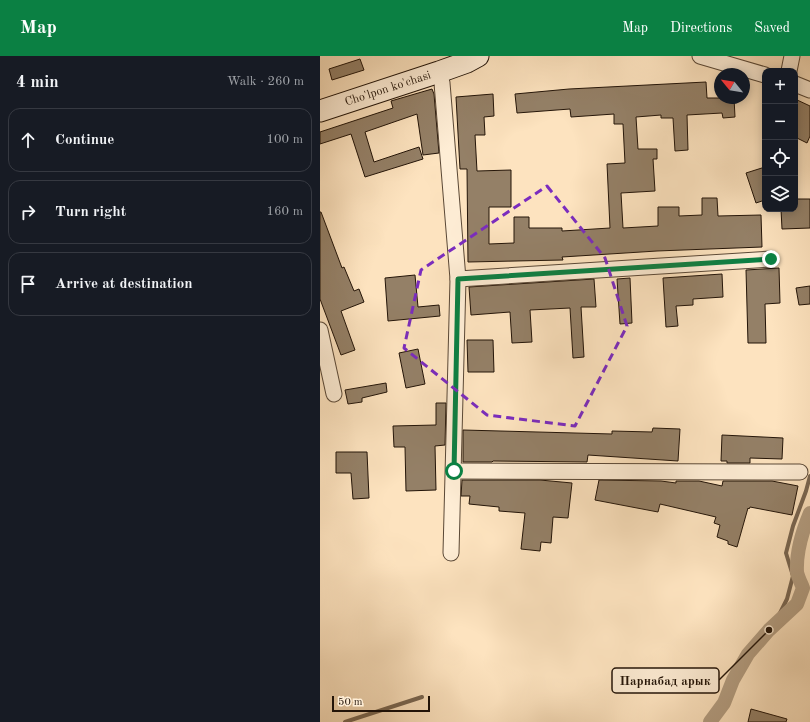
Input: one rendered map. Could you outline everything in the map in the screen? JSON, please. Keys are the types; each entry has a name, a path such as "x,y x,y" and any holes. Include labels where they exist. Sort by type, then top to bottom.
{"main road":[{"name":"Cho'lpon ko'chasi","path":"320,111 439,72 467,62 478,56"}],"street":[{"path":"700,56 762,74"},
{"path":"790,68 792,56"},
{"path":"439,72 442,83 458,279 451,552"},
{"path":"798,85 810,90"},
{"path":"458,279 771,259"},
{"path":"320,330 334,394"},
{"path":"454,471 800,472"}],"highlighted area":[{"path":"547,186 605,258 627,326 575,426 487,415 404,348 421,270"}],"building":[{"path":"360,59 364,70 332,80 329,69"},
{"path":"706,82 707,98 714,98 714,104 734,104 735,117 723,118 722,113 687,115 688,150 675,151 673,118 661,118 661,115 636,117 638,149 657,149 657,159 653,159 655,191 621,193 623,228 658,226 658,207 679,207 679,216 702,215 702,198 717,198 718,216 761,215 762,247 657,251 562,257 563,260 468,262 467,169 460,169 456,97 493,94 494,116 484,117 485,135 475,135 477,171 511,170 511,207 489,207 489,244 514,243 514,217 529,217 529,228 562,228 562,231 610,228 607,164 625,163 623,124 614,124 614,114 571,117 570,109 517,113 515,94 569,89"},
{"path":"432,89 434,94 439,153 423,155 417,114 365,132 374,162 419,147 423,159 365,177 351,134 320,144 320,132 393,108 391,101"},
{"path":"798,100 810,106 810,136 807,143 798,138"},
{"path":"762,168 762,201 756,203 746,173"},
{"path":"798,199 810,199 810,228 782,229 781,212 798,212"},
{"path":"320,212 342,268 344,267 354,291 359,289 364,302 341,311 355,350 341,355 320,299"},
{"path":"779,268 780,303 765,304 766,343 748,343 746,270"},
{"path":"722,274 723,297 693,299 693,305 676,306 678,326 666,327 663,278"},
{"path":"415,275 418,307 439,305 440,316 388,321 385,278"},
{"path":"630,278 632,323 620,324 617,279"},
{"path":"594,279 596,307 581,307 584,357 573,358 570,308 530,310 532,342 512,343 510,312 471,315 469,287"},
{"path":"810,286 810,304 799,305 796,288"},
{"path":"467,340 493,340 494,372 468,372"},
{"path":"418,349 425,384 406,388 399,353"},
{"path":"386,383 387,392 362,398 362,402 348,404 345,390"},
{"path":"436,403 446,403 445,445 435,446 436,490 406,491 405,447 394,447 393,426 436,425"},
{"path":"653,428 680,429 678,461 588,455 587,462 463,462 463,430 612,434 612,431 652,432"},
{"path":"722,435 783,438 782,459 750,458 750,463 727,463 727,461 721,461"},
{"path":"336,452 367,452 369,498 353,499 351,473 336,473"},
{"path":"462,480 540,480 572,483 568,518 553,517 551,543 541,542 540,551 521,549 525,513 499,511 499,507 469,504 470,496 461,496"},
{"path":"599,480 661,481 676,483 676,481 699,481 722,486 723,481 772,481 798,486 792,515 750,507 749,509 748,508 737,547 728,544 728,541 717,537 720,525 714,523 716,517 660,504 658,512 595,500"},
{"path":"751,709 787,719 786,722 748,722"}],"waterway":[{"path":"769,630 787,599 793,576 786,553 793,526 810,476"},
{"path":"710,722 724,703 733,680 748,654 769,630 797,604 803,588 797,572 797,557 802,535 810,513"},
{"path":"345,722 422,697"}],"place":[{"name":"Парнабад арык","path":"769,630"}],"route":[{"path":"454,471 458,279 771,259"}]}
